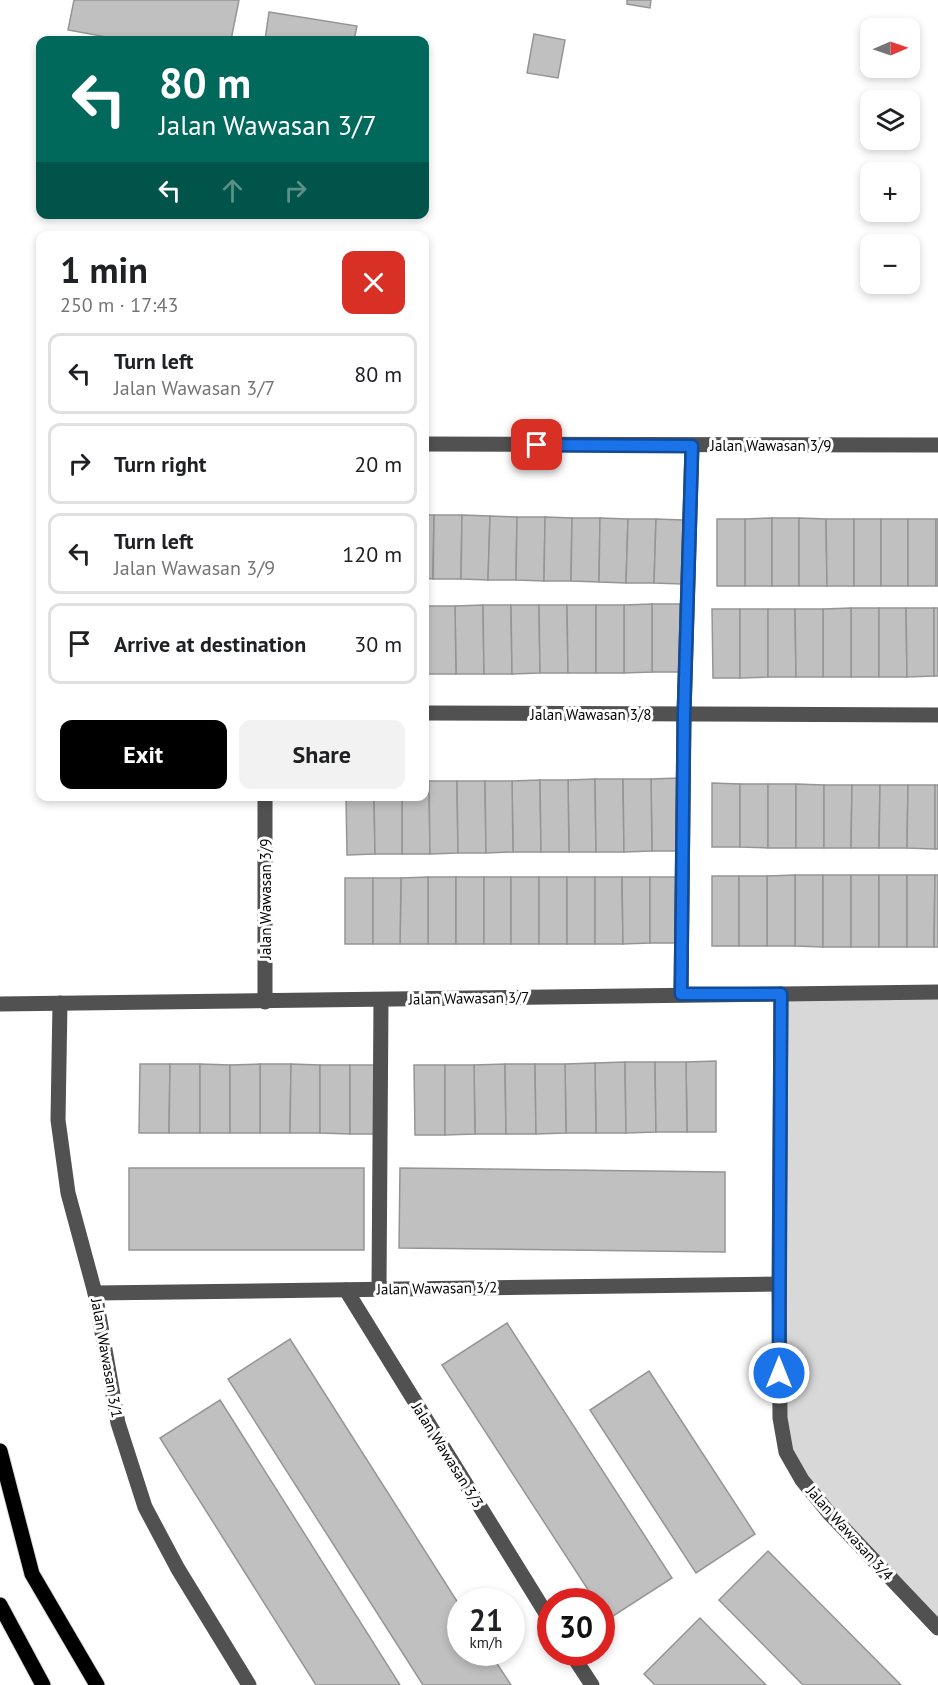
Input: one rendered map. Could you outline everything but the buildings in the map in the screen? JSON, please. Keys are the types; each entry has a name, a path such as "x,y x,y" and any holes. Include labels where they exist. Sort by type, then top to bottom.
{"main road":[{"path":"0,1451 32,1574 97,1685"},
{"path":"0,1605 43,1685"}],"street":[{"name":"Jalan Wawasan 3/9","path":"429,444 938,445"},
{"path":"681,994 684,714 692,446"},
{"name":"Jalan Wawasan 3/8","path":"429,713 938,715"},
{"name":"Jalan Wawasan 3/9","path":"265,801 265,1002"},
{"name":"Jalan Wawasan 3/7","path":"0,1004 938,992"},
{"name":"Jalan Wawasan 3/4","path":"781,994 778,1284 780,1418 786,1452 802,1480 829,1513 938,1628"},
{"path":"379,1288 381,1000"},
{"name":"Jalan Wawasan 3/1","path":"60,1003 58,1120 68,1193 95,1293 118,1423 145,1507 178,1569 249,1685"},
{"name":"Jalan Wawasan 3/2","path":"95,1293 778,1284"},
{"name":"Jalan Wawasan 3/3","path":"345,1290 537,1599"},
{"path":"580,1666 592,1685"}],"shaded area":[{"path":"781,994 938,994 938,1628 786,1452"}],"route":[{"path":"537,445 692,446 684,714 681,994 781,994 779,1373"}]}
